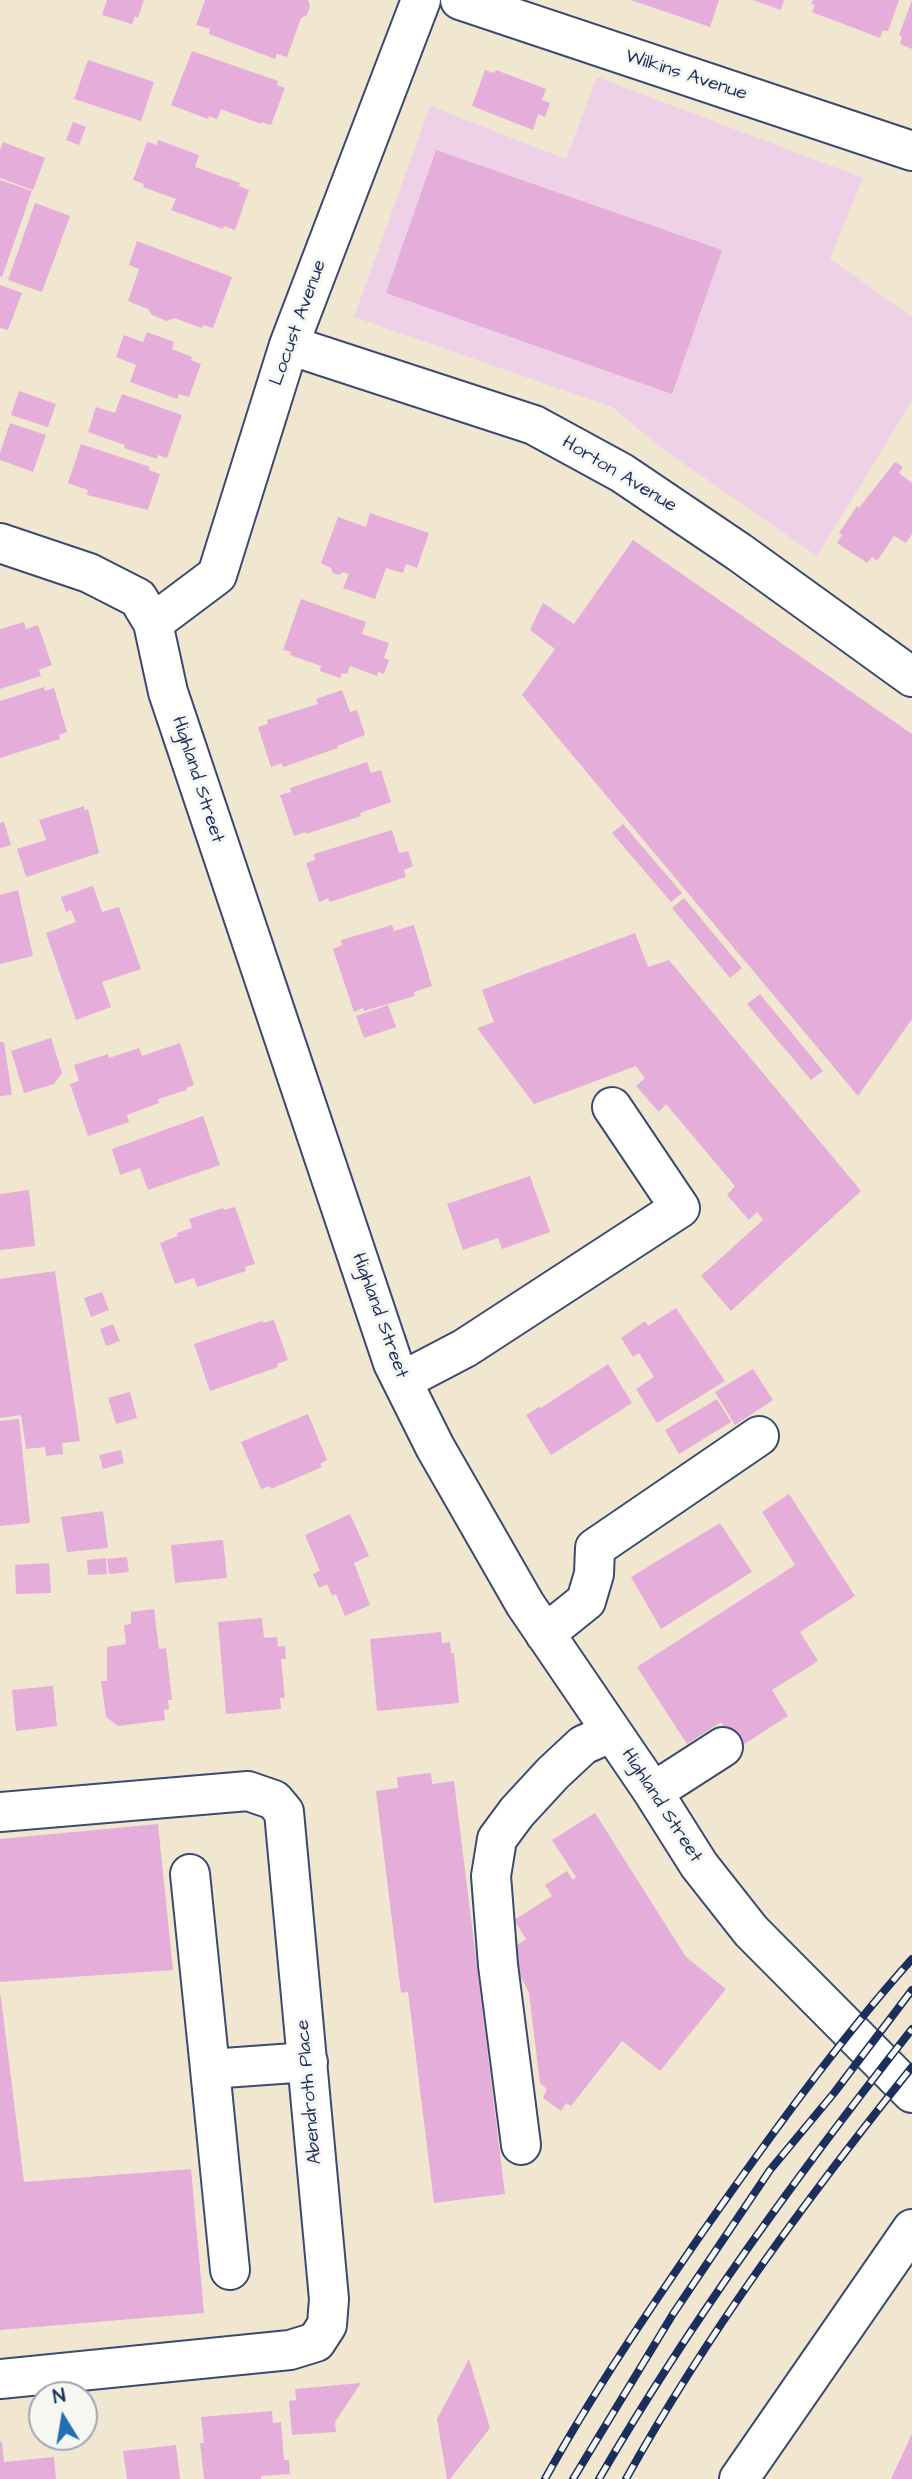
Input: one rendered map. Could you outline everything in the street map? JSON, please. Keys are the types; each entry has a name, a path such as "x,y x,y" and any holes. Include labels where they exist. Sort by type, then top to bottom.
{"street":[{"name":"Locust Avenue","path":"153,623 217,575 289,345 421,0"},
{"name":"Wilkins Avenue","path":"460,0 912,151"},
{"name":"Horton Avenue","path":"289,345 534,425 622,473 739,552 912,677"},
{"name":"Highland Street","path":"0,543 89,573 138,598 153,623 167,692 388,1350 435,1447 475,1520 545,1634 653,1792 699,1865 751,1931 912,2093"},
{"path":"402,1381 465,1348 680,1209 612,1107"},
{"path":"545,1634 586,1601 594,1574 595,1548 759,1436"},
{"path":"522,2145 498,1965 491,1876 498,1839 517,1812 553,1773 583,1745 612,1732"},
{"path":"653,1792 723,1747"},
{"name":"Abendroth Place","path":"0,1812 248,1791 274,1800 284,1812 330,2299 327,2325 316,2342 290,2350 0,2379"},
{"path":"190,1874 230,2270"},
{"path":"210,2069 308,2062"},
{"path":"740,2479 912,2229"}],"shaded area":[{"path":"597,77 863,178 830,259 912,317 912,401 817,556 660,447 612,407 354,317 430,106 566,159"}],"building":[{"path":"107,0 144,0 138,18 135,16 132,24 102,15"},
{"path":"205,0 308,0 310,5 307,15 301,18 287,57 277,54 275,59 209,34 210,29 196,25"},
{"path":"631,0 719,0 710,27"},
{"path":"753,0 784,0 781,10"},
{"path":"813,0 899,0 888,31 883,30 880,38 812,12 815,5 811,4"},
{"path":"912,0 912,49 900,44 902,36 899,35"},
{"path":"192,51 278,81 277,85 285,88 271,125 221,109 217,119 209,116 208,119 171,105"},
{"path":"88,60 154,82 141,121 74,99"},
{"path":"485,70 494,73 496,70 546,89 542,100 550,103 545,117 538,114 533,130 472,106"},
{"path":"73,122 86,127 79,145 66,140"},
{"path":"158,140 199,155 195,167 240,183 239,186 249,190 235,230 224,226 223,229 171,210 176,199 143,187 144,184 133,180 147,142 157,145"},
{"path":"3,142 45,158 33,190 0,178 0,150"},
{"path":"436,150 722,250 672,394 386,293"},
{"path":"0,180 32,191 2,277 0,276"},
{"path":"35,203 70,216 42,292 8,280"},
{"path":"137,241 232,277 213,328 203,325 202,328 174,318 167,321 128,301 139,269 129,265"},
{"path":"0,285 22,293 8,330 0,328"},
{"path":"147,332 174,342 172,349 201,364 189,397 179,394 177,399 130,382 136,365 116,357 124,335 143,342"},
{"path":"19,391 56,404 48,427 11,415"},
{"path":"122,394 182,415 167,458 158,455 157,459 88,432 96,407 115,413"},
{"path":"10,423 46,435 33,472 0,460"},
{"path":"81,444 150,467 149,470 160,474 148,510 87,495 88,490 68,483"},
{"path":"895,462 903,467 899,473 912,483 912,534 906,543 894,536 877,561 872,557 867,563 837,543 842,535 839,533 857,506 859,508"},
{"path":"370,513 429,533 417,568 406,564 403,573 386,568 375,599 343,588 349,574 333,573 331,568 321,563 338,517 366,527"},
{"path":"633,540 912,734 912,1019 858,1096 522,695 555,649 530,630 543,603 574,624"},
{"path":"301,599 366,622 362,634 389,643 384,658 389,660 384,674 378,672 377,676 350,666 347,674 342,673 340,678 320,671 321,666 283,650"},
{"path":"24,622 26,629 38,625 52,665 39,670 41,676 0,689 0,629"},
{"path":"44,687 45,691 54,688 67,732 59,735 60,739 0,758 0,701"},
{"path":"342,690 350,712 357,710 365,735 337,746 338,748 283,767 282,763 271,767 258,727 268,724 267,720 318,704 316,699"},
{"path":"367,762 371,773 381,770 391,802 360,813 361,816 294,836 280,795 291,792 290,788"},
{"path":"84,806 85,811 88,809 99,853 26,877 17,849 46,840 39,820"},
{"path":"4,822 11,845 0,848 0,823"},
{"path":"623,824 682,893 671,902 612,833"},
{"path":"392,830 399,853 408,851 413,866 404,870 406,877 330,902 328,898 319,902 306,863 315,860 314,854"},
{"path":"93,886 102,912 119,907 141,969 102,982 111,1007 76,1020 46,933 76,922 71,910 66,912 61,897"},
{"path":"18,890 33,956 0,964 0,895"},
{"path":"684,898 742,968 730,978 672,908"},
{"path":"392,925 394,931 414,925 432,986 414,992 415,996 354,1012 333,949 342,945 341,940"},
{"path":"635,933 648,967 669,960 861,1191 731,1311 701,1276 763,1220 757,1212 749,1220 727,1195 735,1186 666,1104 659,1112 636,1086 645,1078 636,1066 534,1104 477,1028 494,1022 482,990"},
{"path":"760,994 823,1071 811,1080 747,1004"},
{"path":"388,1005 396,1027 364,1038 356,1016"},
{"path":"51,1038 62,1073 54,1084 24,1093 11,1051"},
{"path":"0,1042 4,1042 12,1095 0,1096"},
{"path":"180,1043 194,1085 186,1088 187,1090 158,1099 159,1103 127,1115 129,1122 88,1136 70,1084 79,1081 74,1065 139,1048 142,1056"},
{"path":"203,1116 220,1165 148,1190 140,1168 120,1175 112,1149"},
{"path":"530,1176 550,1232 502,1249 498,1238 463,1250 447,1204"},
{"path":"29,1190 35,1246 0,1250 0,1194"},
{"path":"235,1207 255,1264 245,1267 246,1271 197,1287 194,1278 175,1284 160,1243 192,1228 189,1219"},
{"path":"55,1271 80,1441 62,1443 63,1454 46,1456 45,1447 26,1449 21,1415 0,1418 0,1279"},
{"path":"102,1292 109,1310 91,1317 84,1298"},
{"path":"676,1308 725,1381 657,1423 636,1389 654,1377 639,1353 633,1357 621,1338 645,1321 648,1326"},
{"path":"274,1320 288,1360 277,1364 278,1367 210,1391 194,1344 262,1321"},
{"path":"113,1324 120,1341 106,1346 100,1329"},
{"path":"608,1364 632,1403 551,1455 526,1415"},
{"path":"753,1369 773,1400 735,1425 715,1392"},
{"path":"130,1392 137,1418 116,1424 108,1398"},
{"path":"717,1399 731,1422 679,1454 665,1430"},
{"path":"308,1414 327,1460 320,1464 322,1467 271,1489 270,1486 261,1489 241,1442"},
{"path":"19,1419 30,1523 0,1526 0,1421"},
{"path":"121,1450 124,1463 103,1469 99,1455"},
{"path":"789,1494 855,1596 800,1632 818,1661 772,1690 788,1716 738,1748 721,1722 687,1744 637,1667 795,1565 762,1512"},
{"path":"103,1511 108,1548 67,1552 61,1517"},
{"path":"350,1514 369,1556 354,1563 370,1605 345,1616 336,1594 332,1596 327,1584 319,1588 313,1574 320,1571 305,1535"},
{"path":"720,1523 752,1572 661,1629 631,1577"},
{"path":"223,1540 227,1578 175,1583 171,1545"},
{"path":"127,1557 129,1572 109,1574 107,1559"},
{"path":"106,1558 107,1574 88,1575 87,1560"},
{"path":"49,1563 51,1593 16,1594 15,1565"},
{"path":"154,1609 159,1649 166,1648 172,1700 168,1700 169,1709 164,1710 165,1720 118,1726 106,1717 101,1681 107,1681 107,1647 126,1644 124,1625 131,1624 131,1612"},
{"path":"262,1618 264,1638 277,1637 278,1647 285,1646 286,1659 281,1659 285,1698 280,1698 281,1709 226,1714 218,1622"},
{"path":"441,1632 442,1643 450,1642 451,1653 454,1653 459,1703 377,1711 370,1639"},
{"path":"53,1686 57,1726 16,1731 12,1690"},
{"path":"431,1773 432,1784 454,1781 505,2194 434,2203 408,1992 401,1993 376,1791 398,1788 397,1777"},
{"path":"595,1813 686,1957 726,1989 660,2071 622,2041 571,2106 566,2103 561,2111 543,2098 547,2089 540,2083 529,1993 508,1951 526,1939 514,1920 552,1896 545,1885 567,1871 573,1880 576,1877 552,1840"},
{"path":"158,1824 173,1970 0,1982 0,1839"},
{"path":"0,1991 24,2182 191,2169 204,2313 0,2330"},
{"path":"469,2359 490,2428 450,2479 447,2479 437,2419"},
{"path":"361,2383 335,2422 336,2432 292,2435 289,2401 296,2400 295,2389"},
{"path":"272,2411 273,2423 281,2422 284,2460 289,2460 290,2474 261,2476 261,2479 204,2479 200,2443 204,2443 201,2417"},
{"path":"912,2434 912,2479 891,2479 904,2451"},
{"path":"0,2442 4,2462 54,2457 56,2479 0,2479"},
{"path":"176,2445 180,2479 127,2479 123,2451"}],"railway":[{"path":"545,2479 621,2354 681,2263 777,2127 912,1959"},
{"path":"573,2479 673,2314 770,2170 834,2093 912,1990"},
{"path":"599,2479 671,2362 748,2248 912,2029"},
{"path":"626,2479 690,2371 760,2267 912,2067"}]}
